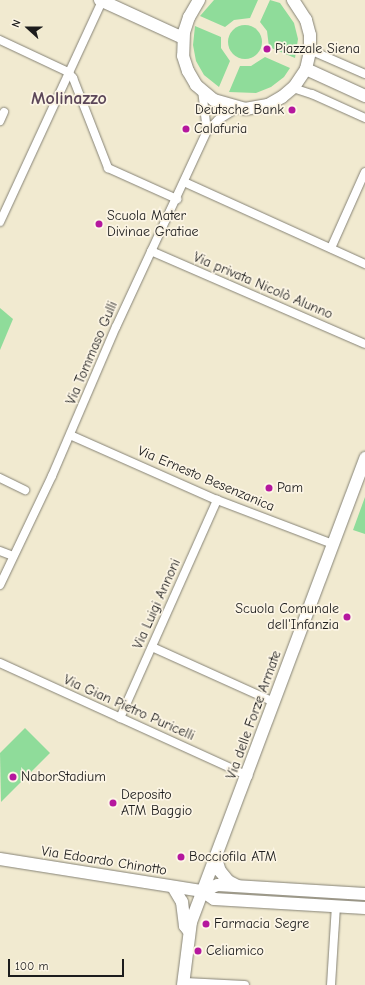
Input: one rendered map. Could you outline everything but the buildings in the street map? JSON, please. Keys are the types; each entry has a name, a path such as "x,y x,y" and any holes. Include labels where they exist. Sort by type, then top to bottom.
{"street":[{"path":"0,222 101,0 183,38"},
{"path":"199,0 189,17 183,38 185,64 202,90 221,104 237,108 268,105 293,88 306,69 310,50 308,27 293,0"},
{"path":"0,40 68,72 73,78 107,166 177,199"},
{"path":"310,50 365,74"},
{"path":"306,69 365,96"},
{"path":"293,88 312,94 365,118"},
{"path":"202,90 207,131"},
{"name":"Via Tommaso Gulli","path":"0,585 12,556 70,435 151,251 177,199 207,131 237,108"},
{"path":"0,121 4,112"},
{"path":"331,248 365,172"},
{"path":"184,182 365,264"},
{"name":"Via privata Nicolò Alunno","path":"151,251 365,344"},
{"name":"Via Ernesto Besenzanica","path":"70,435 217,500 333,544"},
{"name":"Via delle Forze Armate","path":"183,983 189,931 202,891 248,776 365,458"},
{"path":"0,478 25,490"},
{"name":"Via Luigi Annoni","path":"120,718 217,500"},
{"path":"0,551 12,556"},
{"path":"152,647 274,702"},
{"name":"Via Gian Pietro Puricelli","path":"0,663 248,776"},
{"path":"216,858 220,871 228,881 239,886"},
{"name":"Via Edoardo Chinotto","path":"0,859 202,891"},
{"path":"202,891 218,885 365,894"},
{"path":"173,887 182,902 185,926 189,931"},
{"path":"202,891 214,898 365,908"},
{"path":"296,904 294,897 299,891"},
{"path":"331,985 336,906"},
{"path":"183,983 245,985"}],"green space":[{"path":"214,0 258,0 250,18 234,20 225,27 200,16"},
{"path":"270,0 280,3 294,23 298,39 295,58 269,47 267,31 260,22"},
{"path":"242,25 248,25 252,26 259,32 262,42 261,49 255,56 248,59 242,59 238,58 231,52 228,45 228,39 229,35 235,28"},
{"path":"195,26 221,37 221,48 230,61 219,87 204,75 196,61 193,45"},
{"path":"265,57 290,68 284,77 271,87 256,93 229,92 240,66 251,66"},
{"path":"0,308 13,319 0,350"},
{"path":"365,497 365,534 353,530"},
{"name":"NaborStadium","path":"25,728 50,753 1,802 0,753"}],"place":[{"name":"Piazzale Siena","path":"267,49"},
{"name":"Deutsche Bank","path":"292,110"},
{"name":"Calafuria","path":"186,129"},
{"name":"Scuola Mater Divinae Gratiae","path":"99,224"},
{"name":"Pam","path":"269,488"},
{"name":"Scuola Comunale dell'Infanzia","path":"347,617"},
{"name":"NaborStadium","path":"13,777"},
{"name":"Deposito ATM Baggio","path":"113,803"},
{"name":"Bocciofila ATM","path":"181,857"},
{"name":"Farmacia Segre","path":"206,924"},
{"name":"Celiamico","path":"198,951"}],"district":[{"name":"Molinazzo","path":"69,99"}]}
